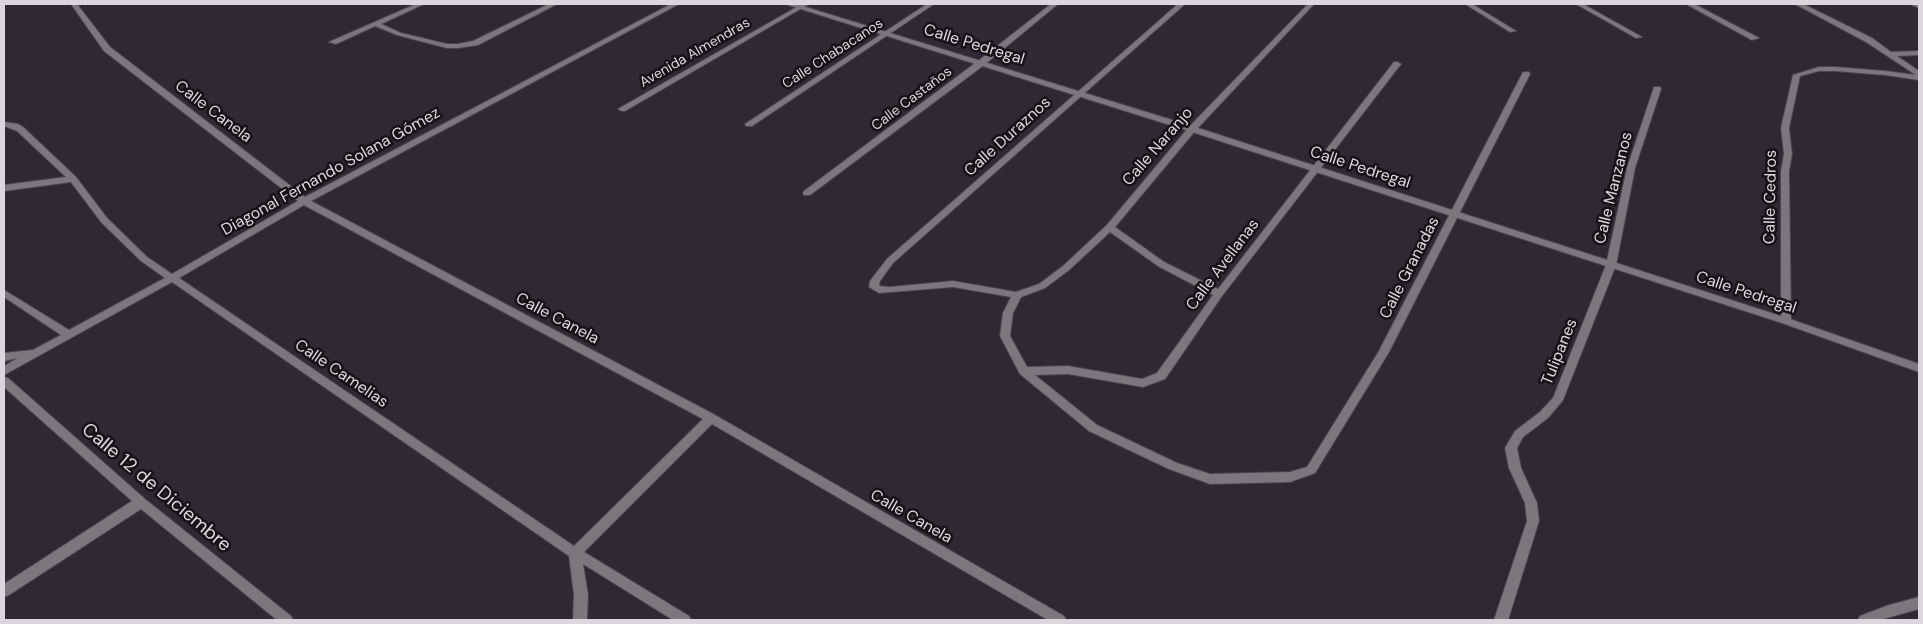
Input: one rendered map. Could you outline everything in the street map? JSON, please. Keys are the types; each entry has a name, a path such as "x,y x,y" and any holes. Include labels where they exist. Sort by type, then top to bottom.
{"street":[{"name":"Calle Canela","path":"74,4 107,49 304,201 711,418 1059,620"},
{"path":"333,42 422,4"},
{"path":"375,24 414,39 447,46 458,46 475,43 554,4"},
{"name":"Diagonal Fernando Solana Gómez","path":"4,372 172,278 304,201 676,4"},
{"name":"Calle Pedregal","path":"790,4 804,6 887,34 1080,93 1317,169 1786,321 1919,368"},
{"name":"Calle Chabacanos","path":"749,124 931,4"},
{"name":"Calle Castaños","path":"807,193 981,63 1055,4"},
{"name":"Calle Duraznos","path":"1017,295 953,284 890,290 874,287 875,281 890,261 1182,4"},
{"name":"Calle Naranjo","path":"1017,295 1042,286 1110,227 1192,129 1311,4"},
{"path":"1468,4 1512,31"},
{"path":"1580,4 1638,37"},
{"path":"1690,4 1755,38"},
{"path":"1798,4 1843,25 1890,54 1919,76"},
{"path":"1914,4 1919,6"},
{"name":"Avenida Almendras","path":"622,109 804,6"},
{"path":"1890,54 1919,53"},
{"name":"Calle Avellanas","path":"1024,370 1068,370 1143,383 1160,376 1219,294 1397,64"},
{"name":"Calle Cedros","path":"1786,321 1785,171 1788,154 1785,128 1797,75 1827,69 1919,76"},
{"name":"Calle Granadas","path":"1024,370 1093,428 1173,466 1201,476 1210,479 1290,477 1311,470 1384,352 1526,74"},
{"name":"Calle Manzanos","path":"1611,265 1631,168 1657,89"},
{"name":"Calle Camelias","path":"5,124 20,129 73,179 104,220 137,253 575,553 684,620"},
{"path":"4,188 73,179"},
{"path":"1110,227 1161,264 1219,294"},
{"name":"Tulipanes","path":"1502,620 1533,521 1531,503 1515,468 1511,448 1519,434 1544,415 1558,400 1611,265"},
{"path":"4,293 69,336"},
{"path":"1017,295 1008,313 1005,336 1024,370"},
{"path":"4,357 35,353"},
{"name":"Calle 12 de Diciembre","path":"4,381 141,502 286,620"},
{"path":"580,620 581,595 575,553 711,418"},
{"path":"4,591 141,502"},
{"path":"1865,620 1919,602"}]}
